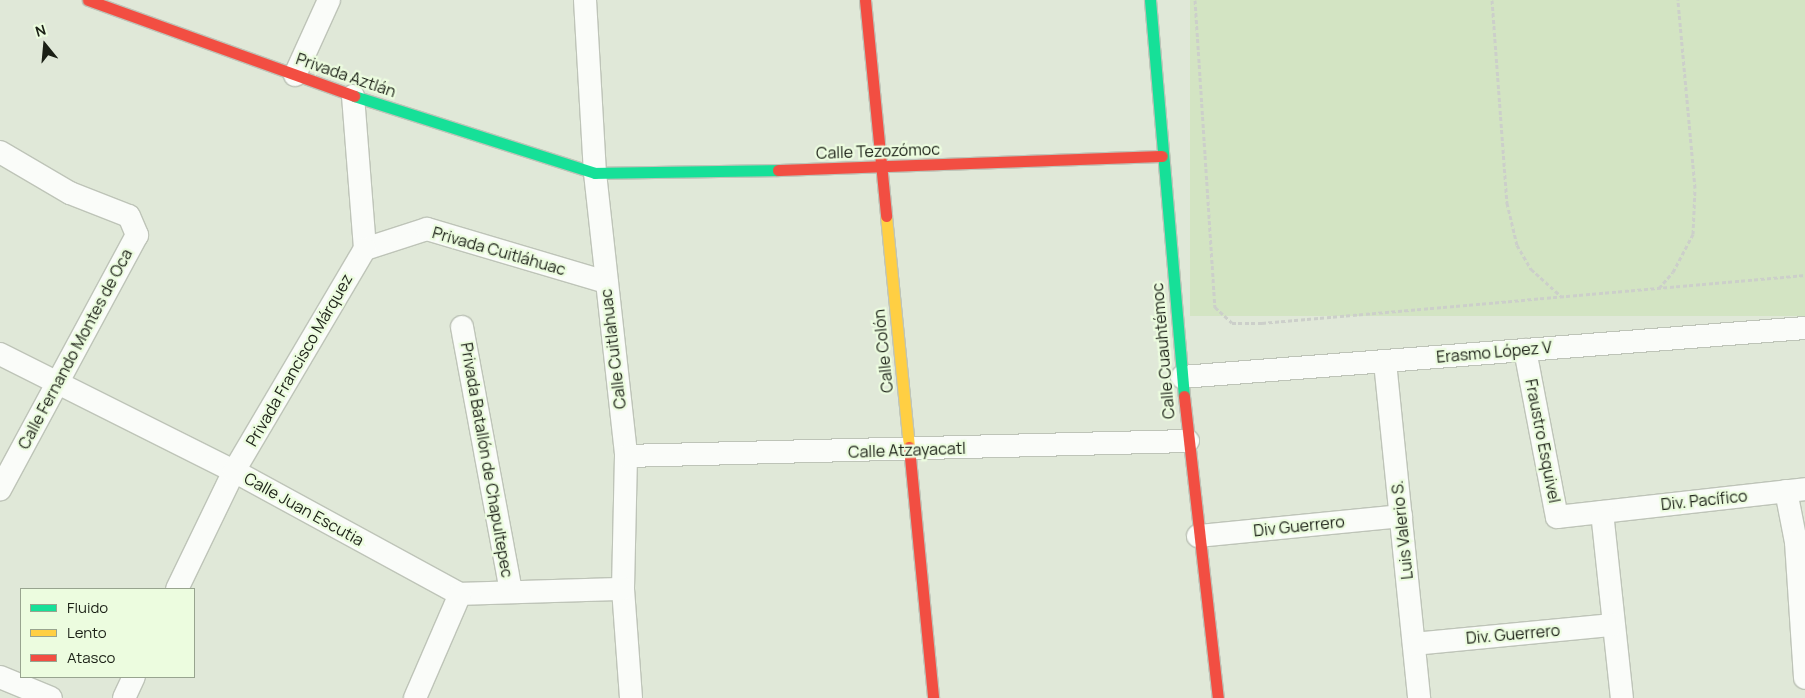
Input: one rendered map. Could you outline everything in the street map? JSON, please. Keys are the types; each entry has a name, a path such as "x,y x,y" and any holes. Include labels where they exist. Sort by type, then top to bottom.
{"street":[{"name":"Privada Aztlán","path":"88,0 353,96 595,173"},
{"path":"295,75 329,0"},
{"name":"Calle Cuitlahuac","path":"585,0 595,173 626,456 624,589 631,698"},
{"name":"Calle Colón","path":"864,0 933,698"},
{"name":"Calle Cuauhtémoc","path":"1150,0 1188,441 1218,698"},
{"path":"353,96 364,249"},
{"name":"Calle Fernando Montes de Oca","path":"0,152 70,193 129,216 137,235 55,381 0,489"},
{"name":"Calle Tezozómoc","path":"595,173 881,168 1162,156"},
{"name":"Privada Cuitláhuac","path":"364,249 427,229 606,282"},
{"name":"Privada Francisco Márquez","path":"176,588 234,471 364,249"},
{"name":"Privada Batallón de Chapultepec","path":"462,327 511,592"},
{"name":"Erasmo López V","path":"1182,377 1805,328"},
{"name":"Fraustro Esquivel","path":"1525,350 1557,517 1602,512"},
{"name":"Calle Juan Escutia","path":"0,354 234,471 460,594"},
{"name":"Luis Valerio S.","path":"1385,362 1419,698"},
{"name":"Calle Atzayacatl","path":"626,456 909,451 1188,441"},
{"path":"1795,490 1800,542 1805,678"},
{"name":"Div. Pacífico","path":"1602,512 1795,490"},
{"path":"1602,512 1612,624 1622,698"},
{"name":"Div Guerrero","path":"1198,536 1401,516"},
{"path":"415,698 460,594 624,589"},
{"name":"Div. Guerrero","path":"1414,644 1612,624"},
{"path":"0,677 51,698"},
{"path":"124,698 134,678"}],"path":[{"path":"1195,0 1215,307 1232,323 1561,297 1805,275"},
{"path":"1492,0 1507,203 1517,245 1530,269 1561,297"},
{"path":"1658,288 1673,272 1693,234 1695,188 1678,0"}],"green space":[{"path":"1190,0 1805,0 1805,316 1190,316"}],"traffic: fast":[{"path":"1150,0 1184,396"},
{"path":"354,96 595,173 778,170"}],"traffic: slow":[{"path":"886,216 909,447"}],"traffic: jam":[{"path":"88,0 354,96"},
{"path":"865,0 886,216"},
{"path":"778,170 1162,156"},
{"path":"1184,396 1218,698"},
{"path":"909,447 933,698"}]}
